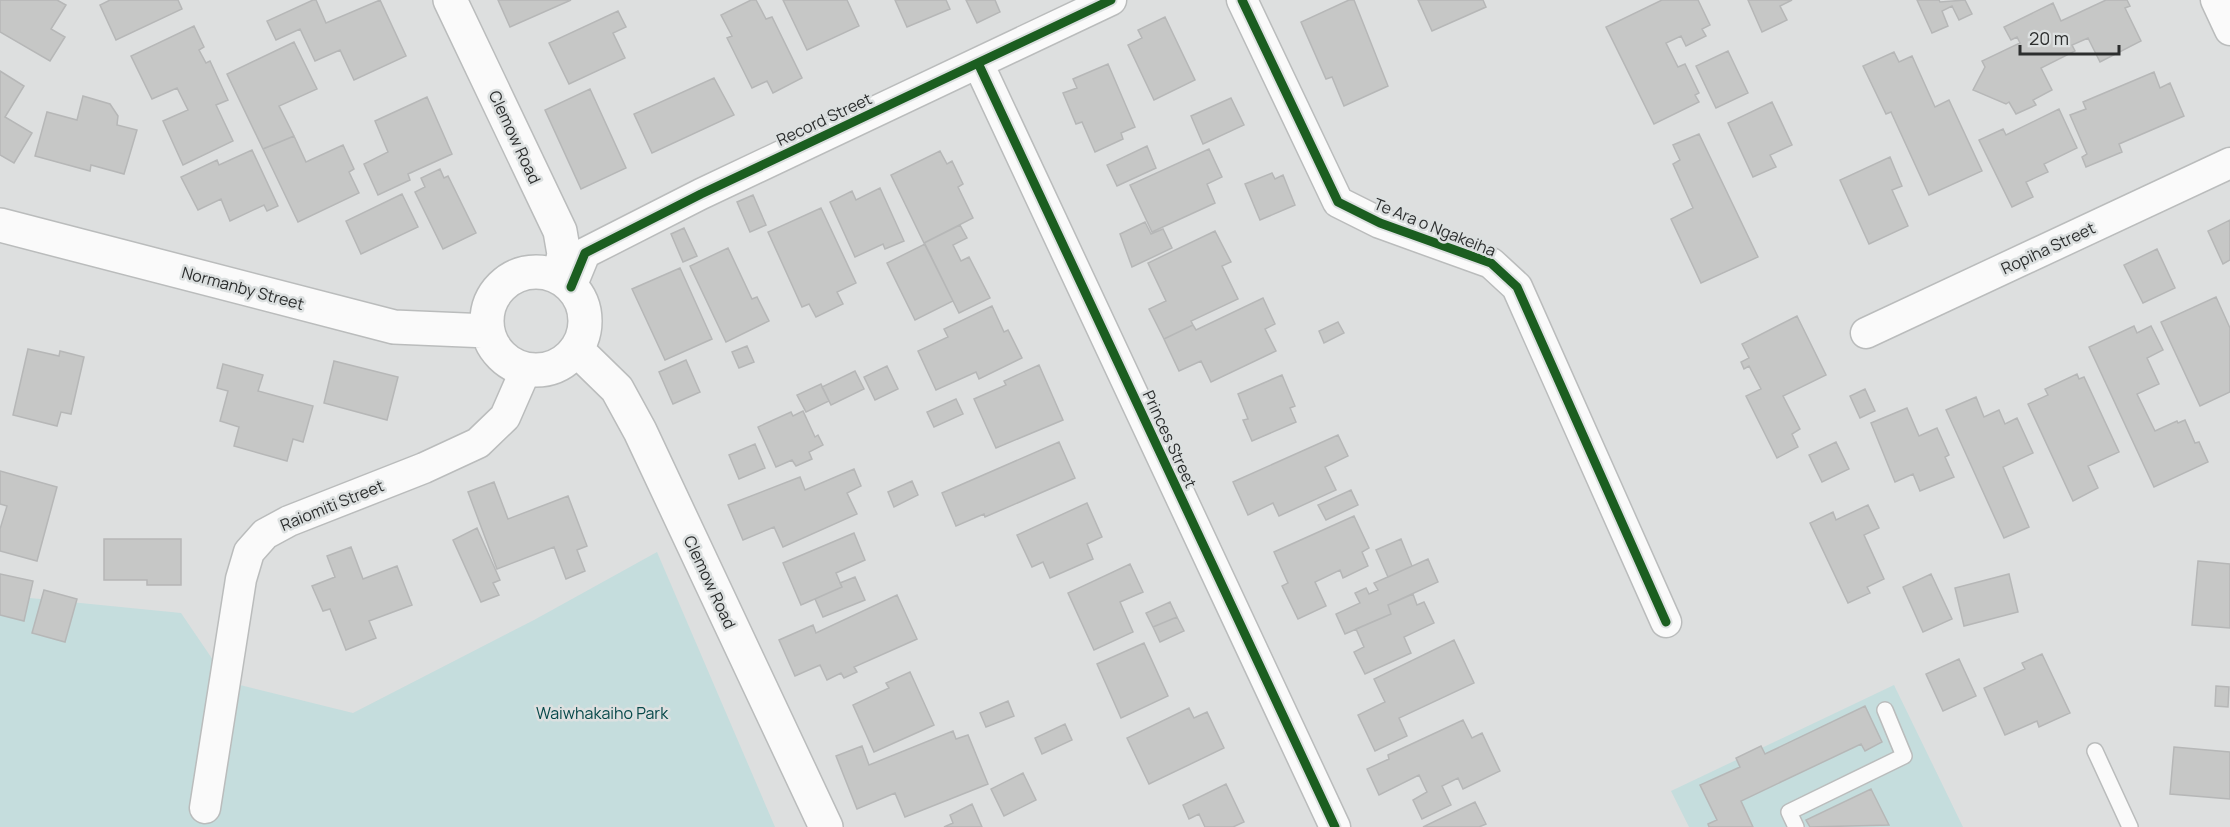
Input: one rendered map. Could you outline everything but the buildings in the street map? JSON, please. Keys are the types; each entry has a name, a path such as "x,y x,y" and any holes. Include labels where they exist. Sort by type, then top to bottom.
{"street":[{"name":"Clemow Road","path":"450,0 560,231 565,282"},
{"name":"Record Street","path":"565,282 585,253 701,194 1111,0"},
{"name":"Te Ara o Ngakeiha","path":"1242,0 1338,202 1380,222 1491,263 1517,287 1666,622"},
{"path":"2216,0 2230,30"},
{"name":"Princes Street","path":"978,63 1335,827"},
{"name":"Ropiha Street","path":"1866,333 2230,164"},
{"name":"Normanby Street","path":"0,225 394,327 488,331"},
{"path":"528,272 544,272 565,282 584,311 585,325 576,349 565,360 553,367 526,369 501,355 488,331 487,315 492,299 501,286 514,277 528,272"},
{"name":"Clemow Road","path":"576,349 617,389 640,431 826,827"},
{"name":"Raiomiti Street","path":"205,807 240,579 249,552 264,534 289,521 424,468 478,443 505,417 526,369"}],"lane":[{"path":"1796,827 1789,812 1904,756 1885,710"},
{"path":"2095,751 2130,827"}],"green space":[{"name":"Waiwhakaiho Park","path":"657,552 775,827 0,827 0,595 181,613 228,682 353,713 534,620"},
{"path":"1894,685 1963,827 1689,827 1671,791"}],"cycle path":[{"path":"571,287 585,253 701,194 1111,0"},
{"path":"1242,0 1338,202 1380,223 1491,263 1517,287 1666,622"},
{"path":"978,63 1335,827"}]}
